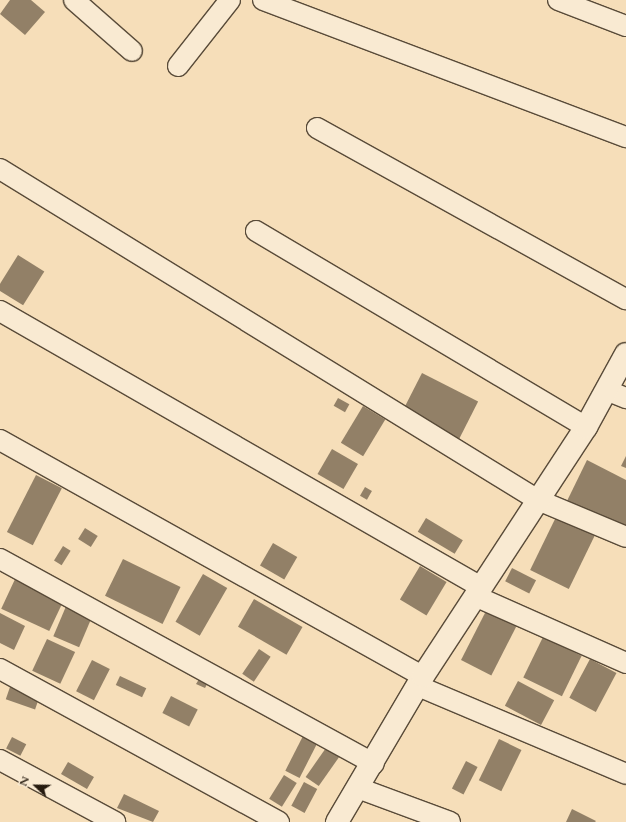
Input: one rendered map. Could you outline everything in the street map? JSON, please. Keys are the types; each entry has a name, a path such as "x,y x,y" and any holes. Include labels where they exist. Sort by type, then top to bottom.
{"street":[{"path":"74,0 132,50"},
{"path":"178,66 230,0"},
{"path":"263,0 626,137"},
{"path":"558,0 626,26"},
{"path":"316,128 626,299"},
{"path":"0,169 538,500 626,537"},
{"path":"256,231 586,427"},
{"path":"0,311 478,591 626,663"},
{"path":"337,822 374,764 420,681 586,427 626,354"},
{"path":"606,390 626,398"},
{"path":"0,440 420,681 626,774"},
{"path":"0,559 374,764"},
{"path":"0,669 279,822"},
{"path":"0,760 115,822"},
{"path":"358,788 450,822"}],"building":[{"path":"10,0 31,0 45,12 25,35 0,14"},
{"path":"18,255 44,271 23,305 0,291 0,284"},
{"path":"422,373 478,402 459,440 402,411"},
{"path":"338,398 349,404 345,412 334,406"},
{"path":"363,406 385,419 363,456 341,443"},
{"path":"332,449 358,464 343,489 318,474"},
{"path":"626,456 626,468 621,466"},
{"path":"587,460 626,480 626,531 567,501"},
{"path":"36,475 62,488 33,545 7,532"},
{"path":"365,487 372,491 367,500 360,496"},
{"path":"556,517 595,536 569,589 530,570"},
{"path":"426,518 463,540 455,554 418,532"},
{"path":"85,528 98,536 91,547 78,539"},
{"path":"273,543 297,557 284,580 260,566"},
{"path":"63,546 71,551 62,565 54,560"},
{"path":"123,559 181,587 163,624 105,596"},
{"path":"420,566 447,582 426,615 400,599"},
{"path":"512,568 536,580 529,594 505,581"},
{"path":"203,574 227,588 200,636 176,622"},
{"path":"16,577 64,599 49,631 1,609"},
{"path":"254,599 302,627 286,655 238,627"},
{"path":"67,604 93,615 79,647 53,636"},
{"path":"486,611 516,626 491,675 461,660"},
{"path":"0,613 25,626 14,650 0,643"},
{"path":"543,637 582,656 562,696 523,677"},
{"path":"47,639 75,652 60,684 32,671"},
{"path":"259,649 271,657 254,682 242,674"},
{"path":"590,659 616,673 596,712 569,698"},
{"path":"92,660 110,669 94,700 76,691"},
{"path":"204,671 212,675 205,688 196,684"},
{"path":"120,676 146,688 142,697 116,685"},
{"path":"518,681 554,700 541,725 505,706"},
{"path":"10,687 39,697 35,709 6,699"},
{"path":"171,696 198,710 189,727 162,713"},
{"path":"303,736 317,743 300,778 285,771"},
{"path":"12,737 26,744 20,756 6,749"},
{"path":"499,739 521,750 501,791 479,780"},
{"path":"328,745 341,754 319,786 306,777"},
{"path":"466,761 478,767 464,795 452,789"},
{"path":"68,762 94,777 87,789 61,774"},
{"path":"284,775 297,783 282,807 269,799"},
{"path":"304,782 317,789 305,813 291,806"},
{"path":"124,794 159,811 153,822 117,808"},
{"path":"572,809 596,821 566,822"}]}
